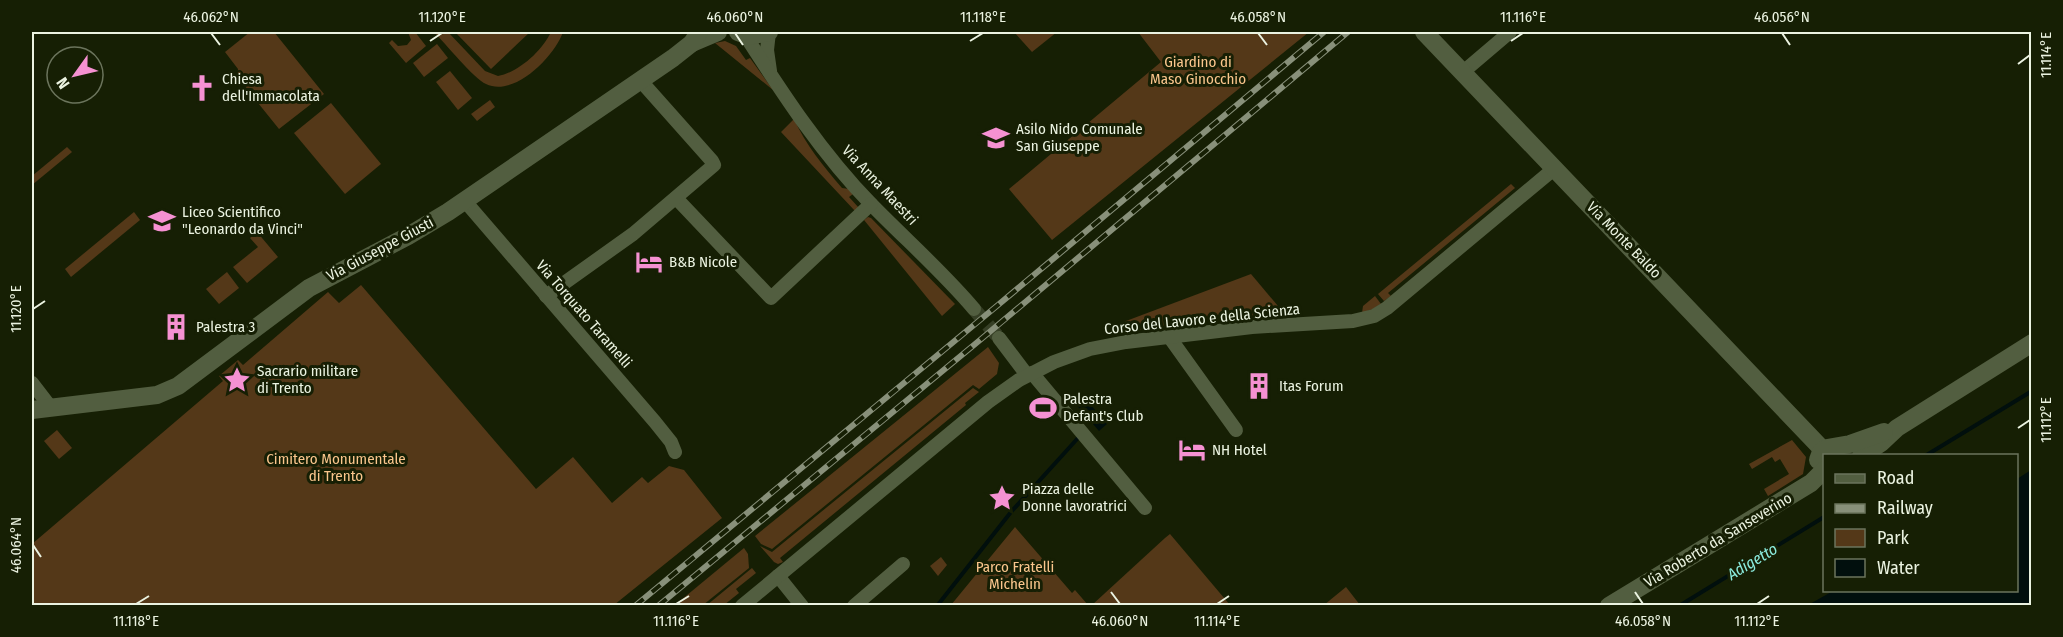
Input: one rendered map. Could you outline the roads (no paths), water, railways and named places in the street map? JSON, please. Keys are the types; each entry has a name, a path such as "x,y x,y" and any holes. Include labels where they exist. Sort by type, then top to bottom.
{"street":[{"name":"Via Giuseppe Giusti","path":"32,410 157,395 178,386 309,288 423,227 640,80 695,37 718,32"},
{"path":"742,33 754,36 769,32"},
{"name":"Via Anna Maestri","path":"769,32 767,50 771,75"},
{"name":"Via Monte Baldo","path":"1424,32 1832,451"},
{"path":"1462,72 1510,32"},
{"name":"Via Anna Maestri","path":"742,33 815,137 871,204 944,274 974,309"},
{"path":"546,296 633,234 714,165 640,80"},
{"name":"Corso del Lavoro e della Scienza","path":"742,606 988,402 1030,374 1054,362 1090,349 1126,342 1252,327 1353,321 1374,316 1397,300 1555,168"},
{"path":"676,198 771,297 871,204"},
{"name":"Via Torquato Taramelli","path":"464,200 656,422 671,442 675,452"},
{"path":"999,338 1145,508"},
{"path":"1170,338 1236,430"},
{"path":"1864,454 1881,443 1897,428 2031,343"},
{"path":"32,383 52,409"},
{"path":"1832,451 1897,428"},
{"name":"Via Roberto da Sanseverino","path":"1823,470 1818,462 1819,455 1832,451"},
{"name":"Via Roberto da Sanseverino","path":"1609,606 1811,483 1823,472"},
{"path":"854,606 903,564"},
{"path":"778,576 802,606"}],"water":[{"path":"1079,396 1082,400 1085,398 1107,424 1099,431 1073,401"},
{"path":"2031,470 2031,605 1808,605 1831,592 2018,592 2018,478"}],"waterway":[{"name":"Adigetto","path":"1928,454 2032,391"},
{"path":"937,606 1011,512 1078,438"},
{"name":"Adigetto","path":"1679,606 1823,518"}],"tunnel":[{"path":"974,309 999,338"}],"railway":[{"path":"635,606 1324,32"},
{"path":"658,606 1348,32"}],"place":[{"name":"Chiesa dell'Immacolata","path":"202,88"},
{"name":"Asilo Nido Comunale San Giuseppe","path":"996,138"},
{"name":"Liceo Scientifico \"Leonardo da Vinci\"","path":"162,221"},
{"name":"B&B Nicole","path":"649,262"},
{"name":"Palestra 3","path":"176,327"},
{"name":"Sacrario militare di Trento","path":"237,380"},
{"name":"Itas Forum","path":"1259,386"},
{"name":"Palestra Defant's Club","path":"1043,408"},
{"name":"NH Hotel","path":"1192,450"},
{"name":"Piazza delle Donne lavoratrici","path":"1002,498"}],"park label":[{"name":"Giardino di Maso Ginocchio","path":"1198,70"},
{"name":"Cimitero Monumentale di Trento","path":"336,468"},
{"name":"Parco Fratelli Michelin","path":"1015,576"}]}
